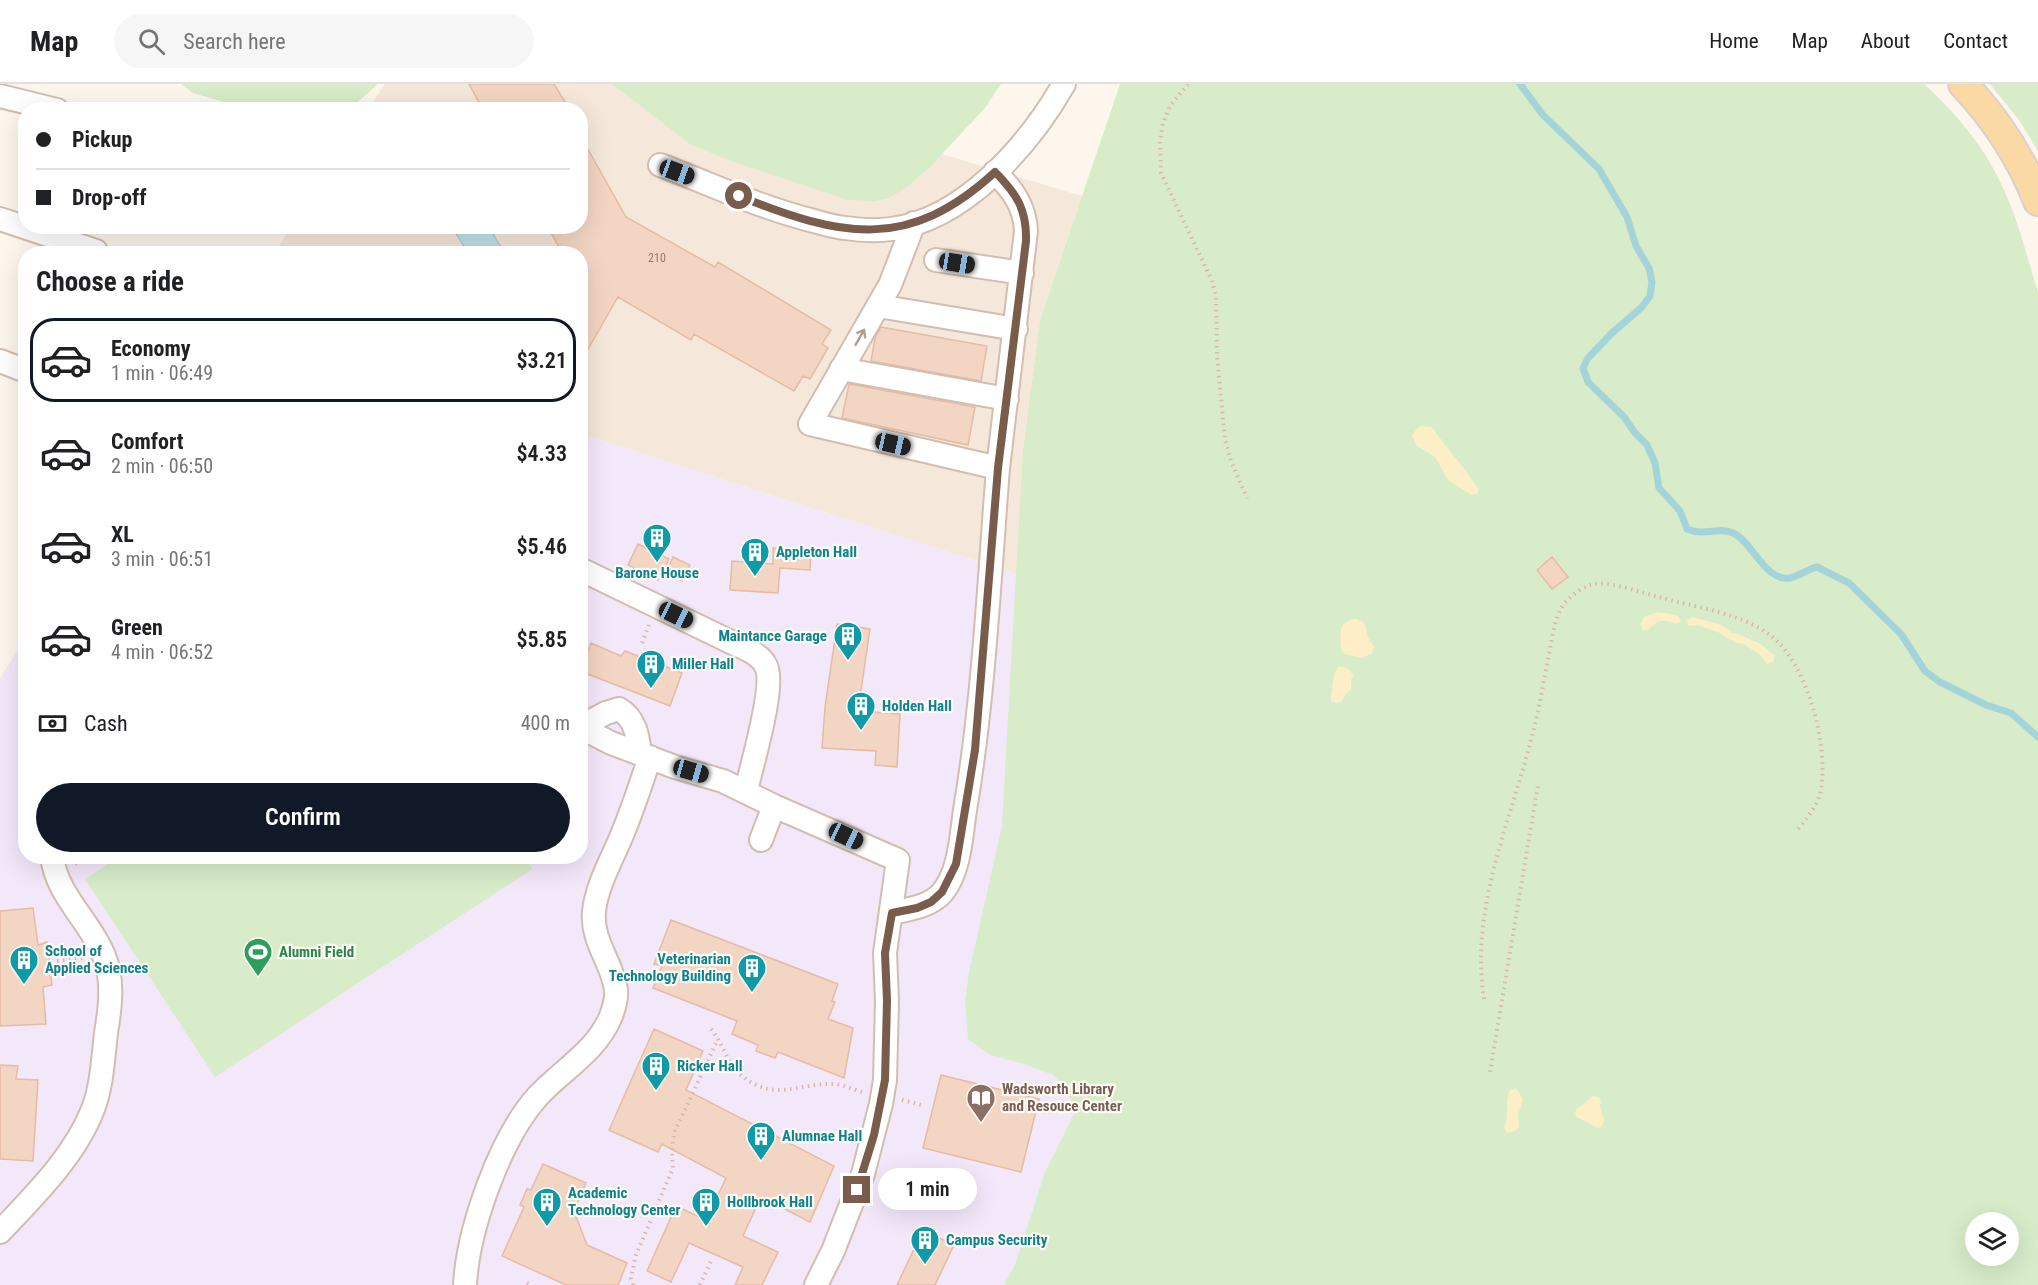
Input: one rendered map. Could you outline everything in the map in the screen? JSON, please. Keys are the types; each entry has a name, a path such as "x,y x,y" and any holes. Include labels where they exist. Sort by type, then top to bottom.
{"main road":[{"path":"1963,84 1990,115 2007,140 2029,179 2038,201"}],"lane":[{"path":"660,165 783,214 844,228 891,229 914,223 952,207 995,172 1026,138 1064,84"},
{"path":"0,96 24,102"},
{"path":"892,913 917,908 931,902 942,892 956,864 975,750 998,468 1026,241 1024,212 1009,187 995,172"},
{"path":"0,219 18,225"},
{"path":"914,223 890,285 810,424 998,468"},
{"path":"45,234 81,246"},
{"path":"936,260 1022,273"},
{"path":"878,306 1016,329"},
{"path":"0,361 18,368"},
{"path":"841,369 1007,399"},
{"path":"588,573 755,654 765,664 768,671 766,701 746,791"},
{"path":"465,1285 466,1265 482,1206 517,1122 538,1096 592,1046 610,1018 615,1002 616,989 596,935 594,910 598,894 632,812 645,755 633,723 626,713 619,709 588,723"},
{"path":"588,731 611,743 723,780 774,806 898,860 885,953 887,1001 883,1095 864,1174 833,1251 816,1285"},
{"path":"761,840 774,806"},
{"path":"0,1232 48,1179 72,1147 84,1126 97,1096 105,1043 110,990 104,956 60,884 54,864"}],"path":[{"path":"1188,84 1170,106 1163,123 1160,141 1161,173 1174,204 1194,238 1212,281 1216,297 1225,440 1231,461 1248,498"},
{"path":"1485,999 1480,954 1486,898 1531,741 1555,623 1564,604 1589,585 1614,585 1737,618 1770,634 1787,652 1801,675 1811,702 1819,732 1822,774 1821,791 1796,832"},
{"path":"1490,1072 1538,785"},
{"path":"82,958 85,970"},
{"path":"711,1029 736,1070 750,1083 784,1091 838,1084 925,1106"},
{"path":"633,1285 636,1255 673,1168 674,1132 718,1039"},
{"path":"700,1285 711,1261"}],"shaded area":[{"path":"385,84 708,84 1082,196 1040,320 1023,449 1017,574 588,436 588,246 279,246 287,234 588,234 588,102 373,102"},
{"path":"588,436 1017,574 1274,1285 0,1285 0,678 18,650 18,864 588,864"}],"green space":[{"path":"181,84 378,84 358,102 224,102 193,93"},
{"path":"612,84 1001,84 985,108 928,169 904,189 889,198 875,201 848,200 728,160 690,144"},
{"path":"1120,84 1924,84 1959,120 1989,160 2014,215 2038,292 2038,1285 1004,1285 1016,1262 1045,1172 1075,1112 1066,1088 1053,1075 991,1055 968,1039 965,1001 969,972 1002,826 1023,449 1040,320"},
{"path":"1990,84 2038,84 2038,151 2019,120"},
{"name":"Alumni Field","path":"108,864 529,864 532,869 215,1077 85,879"}],"sand":[{"path":"1421,426 1432,427 1478,488 1478,493 1472,495 1448,480 1435,457 1416,445 1412,436"},
{"path":"1658,612 1677,615 1681,621 1676,624 1661,621 1648,630 1643,630 1640,624 1644,617"},
{"path":"1692,617 1718,624 1731,631 1731,634 1735,633 1759,643 1774,655 1774,661 1767,664 1759,654 1742,643 1736,643 1718,632 1700,626 1688,625 1687,620"},
{"path":"1355,619 1365,624 1368,637 1374,646 1372,653 1362,658 1345,654 1341,650 1342,626"},
{"path":"1338,666 1347,668 1354,675 1351,680 1351,690 1342,701 1337,703 1331,701 1331,698 1334,675"},
{"path":"1516,1088 1523,1099 1518,1115 1519,1127 1507,1133 1504,1127 1507,1118 1508,1095 1510,1090"},
{"path":"1593,1096 1599,1097 1601,1101 1604,1121 1598,1128 1577,1117 1575,1113 1577,1108"}],"water":[{"path":"456,234 493,234 500,246 464,246"}],"building":[{"path":"469,84 554,84 565,102 479,102"},
{"path":"588,149 626,217 715,267 718,262 831,330 822,344 828,348 810,379 803,376 794,391 694,334 691,340 618,297 588,349 588,246 558,246 552,234 588,234"},
{"path":"881,327 987,346 981,381 871,361 875,338"},
{"path":"849,384 975,407 968,445 842,418"},
{"name":"Barone House","path":"638,544 669,559 658,580 628,565"},
{"name":"Appleton Hall","path":"773,548 811,551 810,570 780,568 778,593 730,590 732,561 773,564"},
{"path":"673,557 690,565 682,581 666,573"},
{"path":"1552,557 1568,577 1552,589 1537,570"},
{"path":"837,624 870,629 858,711 900,714 897,767 875,765 876,751 822,748 825,707"},
{"name":"Miller Hall","path":"591,643 621,656 625,651 682,673 670,706 588,674 588,651"},
{"name":"School of Applied Sciences","path":"33,908 38,945 47,942 52,985 43,987 46,1024 0,1026 0,911"},
{"name":"Veterinarian Technology Building","path":"671,920 838,984 832,1001 835,1002 828,1019 853,1028 844,1078 778,1052 775,1058 756,1051 758,1045 732,1034 737,1021 653,988 662,966 654,964"},
{"path":"654,1029 703,1051 686,1090 834,1166 810,1222 761,1197 743,1236 778,1252 762,1285 735,1285 743,1267 689,1243 671,1282 647,1271 676,1206 706,1220 726,1178 662,1144 658,1152 609,1130"},
{"path":"0,1065 18,1066 16,1079 38,1080 33,1161 0,1159"},
{"name":"Wadsworth Library and Resouce Center","path":"941,1075 1039,1099 1021,1172 923,1148"},
{"name":"Academic Technology Center","path":"543,1164 586,1183 574,1211 587,1245 627,1263 618,1285 566,1285 502,1256 524,1207 520,1205 527,1189 531,1190"},
{"name":"Campus Security","path":"923,1230 954,1245 935,1285 897,1285"}],"waterway":[{"path":"1520,84 1543,115 1599,169 1627,217 1636,246 1649,268 1652,282 1650,296 1642,307 1588,358 1583,368 1588,382 1624,417 1647,445 1655,463 1659,488 1680,511 1687,529 1700,532 1727,531 1733,533 1740,537 1766,568 1781,578 1790,578 1817,567 1849,583 1901,634 1925,671 1940,682 1986,705 2011,713 2038,737"}],"place":[{"name":"Barone House","path":"657,564"},
{"name":"Appleton Hall","path":"755,578"},
{"name":"Maintance Garage","path":"848,662"},
{"name":"Miller Hall","path":"651,690"},
{"name":"Holden Hall","path":"861,732"},
{"name":"Alumni Field","path":"258,978"},
{"name":"School of Applied Sciences","path":"24,986"},
{"name":"Veterinarian Technology Building","path":"752,994"},
{"name":"Ricker Hall","path":"656,1092"},
{"name":"Wadsworth Library and Resouce Center","path":"981,1124"},
{"name":"Alumnae Hall","path":"761,1162"},
{"name":"Academic Technology Center","path":"547,1228"},
{"name":"Hollbrook Hall","path":"706,1228"},
{"name":"Campus Security","path":"925,1266"}],"route":[{"path":"739,196 783,214 844,228 891,229 928,218 952,207 995,172 1020,203 1026,221 1026,241 998,468 975,750 956,864 942,892 931,902 917,908 892,913 885,953 887,1001 885,1080 874,1135 864,1174 857,1190"}]}
